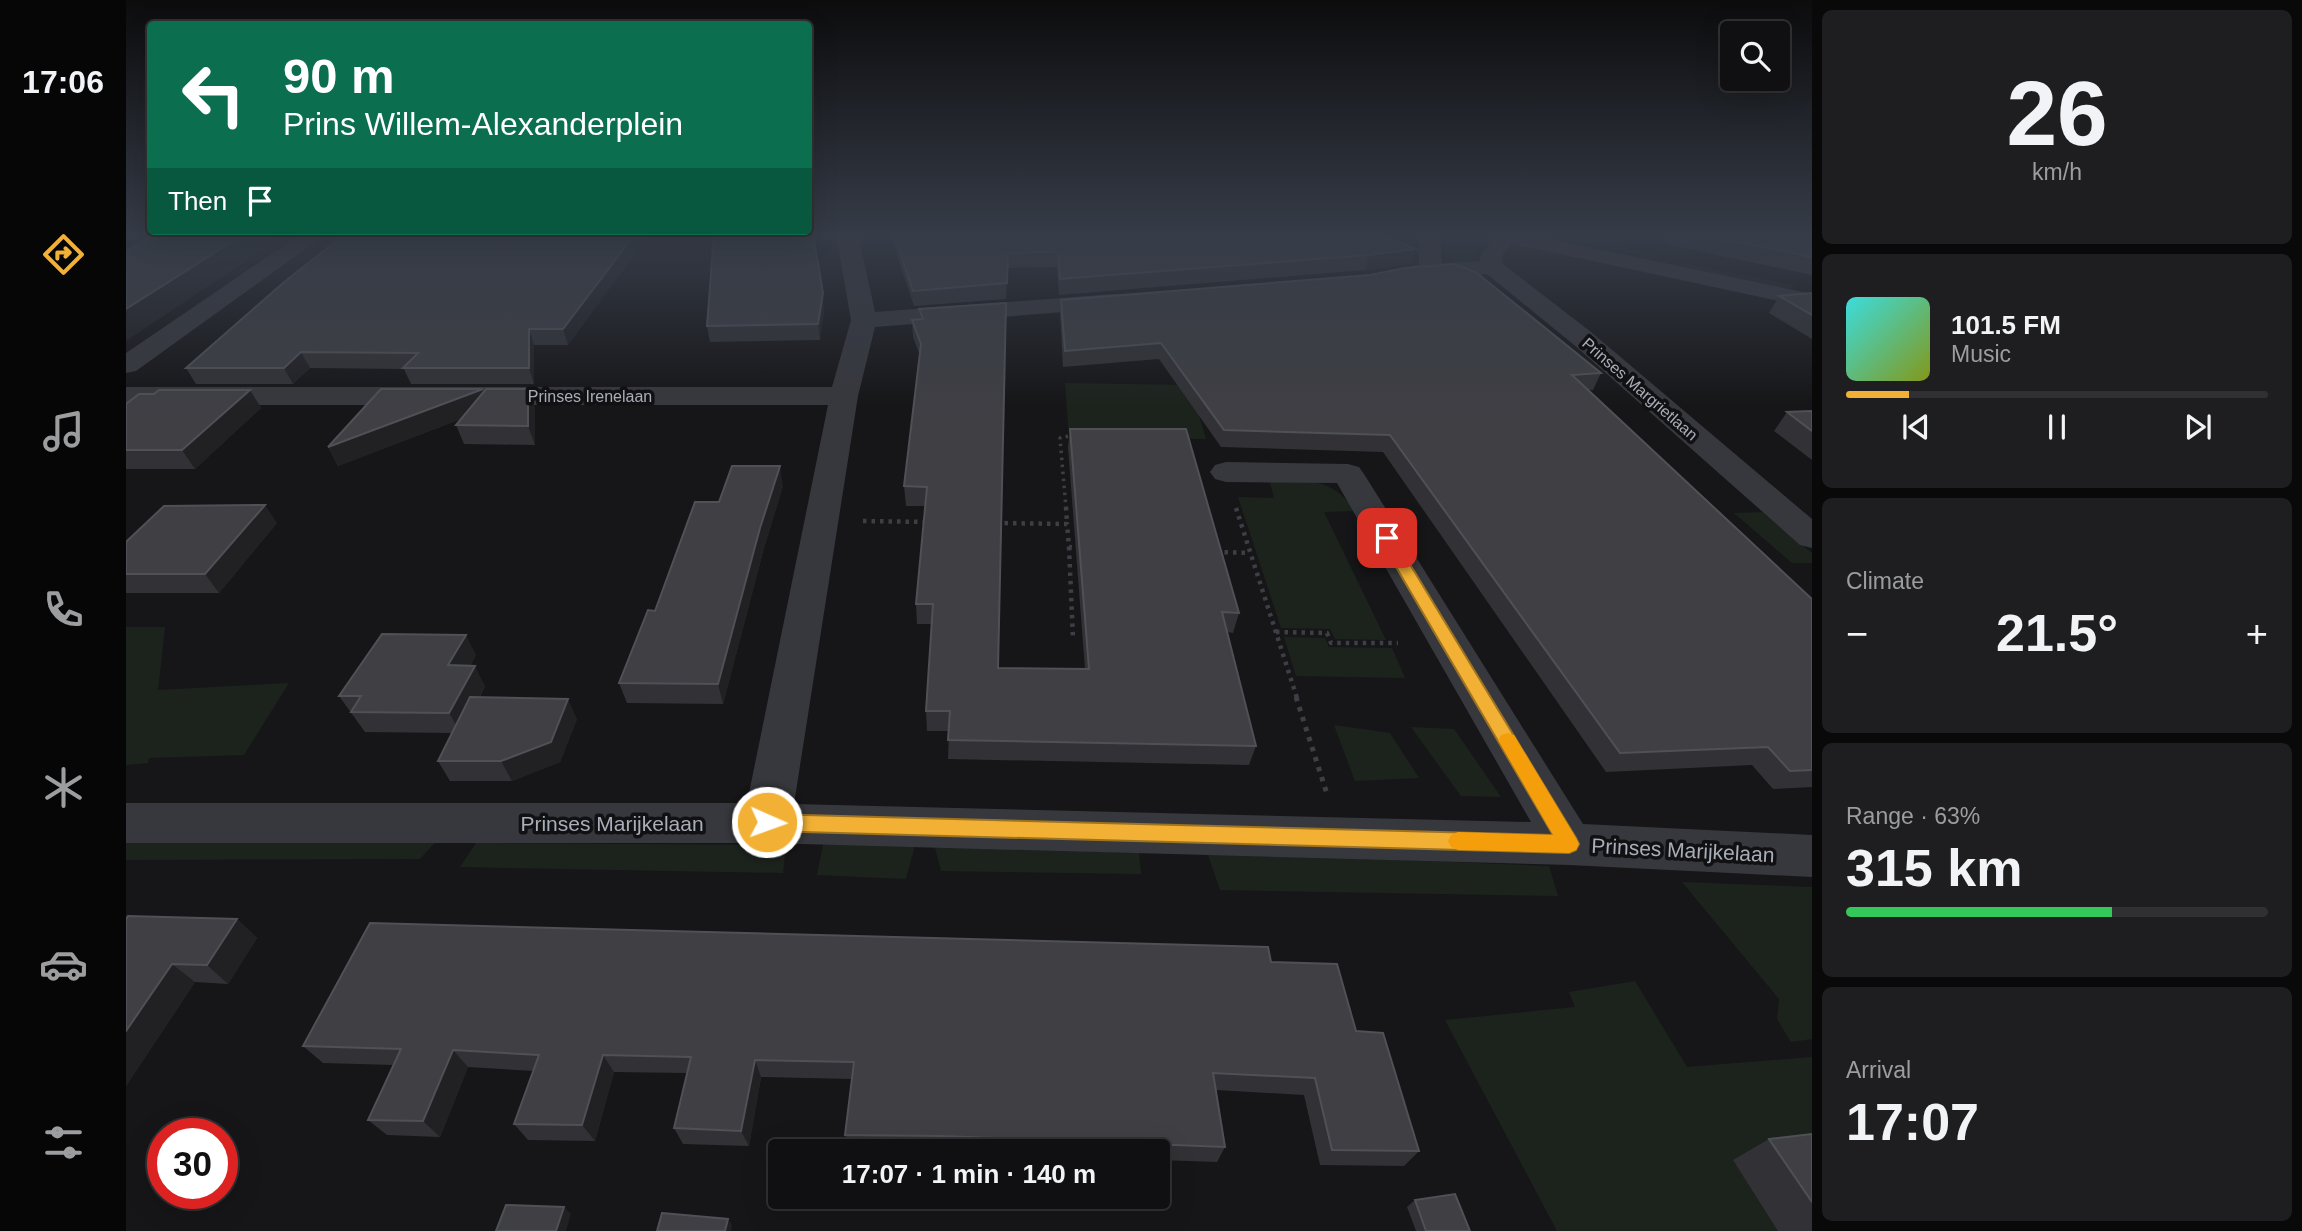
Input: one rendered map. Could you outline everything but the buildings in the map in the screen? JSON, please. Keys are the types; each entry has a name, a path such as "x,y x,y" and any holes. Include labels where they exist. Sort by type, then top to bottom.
{"street":[{"path":"126,365 233,291"},
{"path":"767,822 844,396 864,320 858,291"},
{"name":"Prinses Margrietlaan","path":"1523,291 1582,338 1812,537"},
{"path":"1766,291 1812,301"},
{"path":"864,320 1132,300"},
{"name":"Prinses Irenelaan","path":"126,396 844,396"},
{"path":"1226,472 1348,474 1569,844"},
{"name":"Prinses Marijkelaan","path":"126,823 767,822 1569,844 1812,856"}],"path":[{"path":"1069,436 1060,438 1073,638"},
{"path":"1226,472 1341,838"},
{"path":"822,520 931,522"},
{"path":"985,523 1067,524"},
{"path":"1069,547 1083,548"},
{"path":"1209,552 1250,553"},
{"path":"1276,632 1327,632 1331,643 1450,644"}],"shaded area":[{"path":"1065,383 1190,385 1206,439 1069,436"},
{"path":"1269,479 1307,481 1328,486 1347,500 1356,511 1324,512 1386,640 1335,639 1330,629 1281,628 1238,497 1274,498"},
{"path":"1762,512 1812,553 1812,563 1792,563 1734,513"},
{"path":"126,627 165,627 158,690 289,683 244,755 149,758 148,763 126,765"},
{"path":"1284,637 1325,638 1329,647 1392,648 1405,678 1296,676"},
{"path":"1334,725 1390,733 1419,778 1355,781"},
{"path":"1411,727 1454,729 1501,797 1461,796"},
{"path":"126,835 439,838 420,859 126,860"},
{"path":"824,840 915,845 906,879 817,875"},
{"path":"476,843 786,845 783,873 460,867"},
{"path":"934,844 1139,853 1141,874 941,871"},
{"path":"1207,852 1549,866 1558,896 1220,890"},
{"path":"1682,882 1812,887 1812,1039 1791,1042 1777,1019 1779,999"},
{"path":"1635,981 1687,1067 1812,1057 1812,1231 1557,1231 1445,1020 1575,1007 1569,992"}],"slow traffic":[{"path":"1458,841 1569,844 1508,740"}],"route":[{"path":"767,822 1569,844 1387,538"}]}
